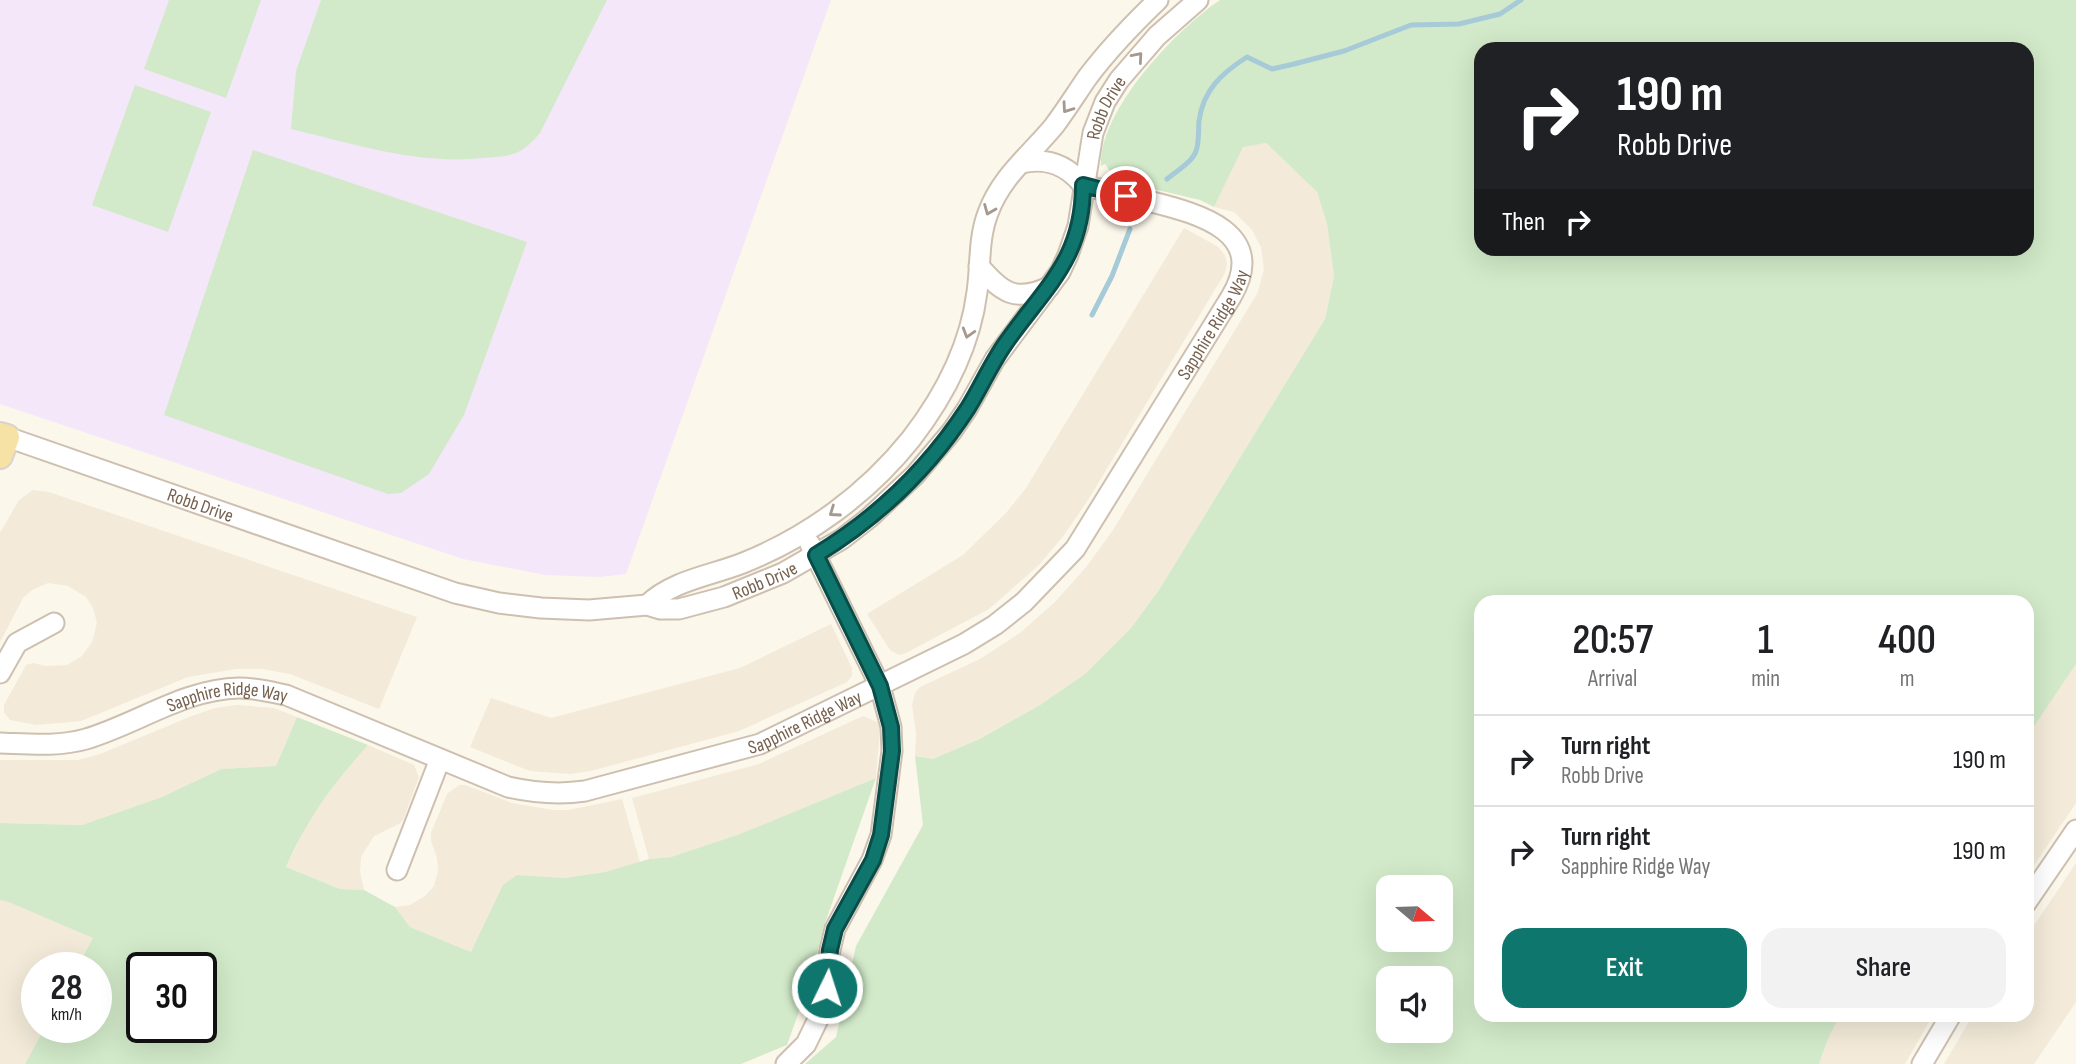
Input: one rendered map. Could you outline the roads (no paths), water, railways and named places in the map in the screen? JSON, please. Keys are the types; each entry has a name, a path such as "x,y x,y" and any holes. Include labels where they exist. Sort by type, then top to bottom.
{"street":[{"name":"Robb Drive","path":"647,605 667,589 744,563 804,533 872,482 893,461 932,410 962,353 975,304 982,232 988,211 1002,184 1054,125 1117,42 1158,0"},
{"name":"Robb Drive","path":"2,442 455,593 499,603 589,610 647,605 669,610 699,604 748,588 816,555 842,539 892,499 937,449 967,409 1007,341 1050,287 1069,255 1081,212 1093,133 1105,102 1124,74 1157,36 1199,0"},
{"path":"1021,163 1050,162 1072,172 1083,185"},
{"name":"Sapphire Ridge Way","path":"0,743 38,745 87,738 190,698 212,691 238,688 286,695 508,786 533,793 585,792 760,744 964,644 995,625 1024,602 1051,577 1074,549 1241,276 1241,256 1236,243 1219,226 1191,212 1083,185"},
{"path":"979,266 1001,290 1011,293 1023,296 1050,287"},
{"path":"786,1064 806,1044 823,1009 835,929 873,860 881,835 892,751 891,727 880,686 804,533"},
{"path":"0,673 17,643 54,623"},
{"path":"397,870 440,759"},
{"path":"2034,892 2076,830"},
{"path":"1922,1064 1947,1022"}],"waterway":[{"path":"1167,179 1187,164 1195,154 1201,110 1209,91 1222,76 1247,57 1272,69 1344,51 1411,25 1459,24 1500,14 1521,0"},
{"path":"1092,315 1112,276 1130,229"}]}
